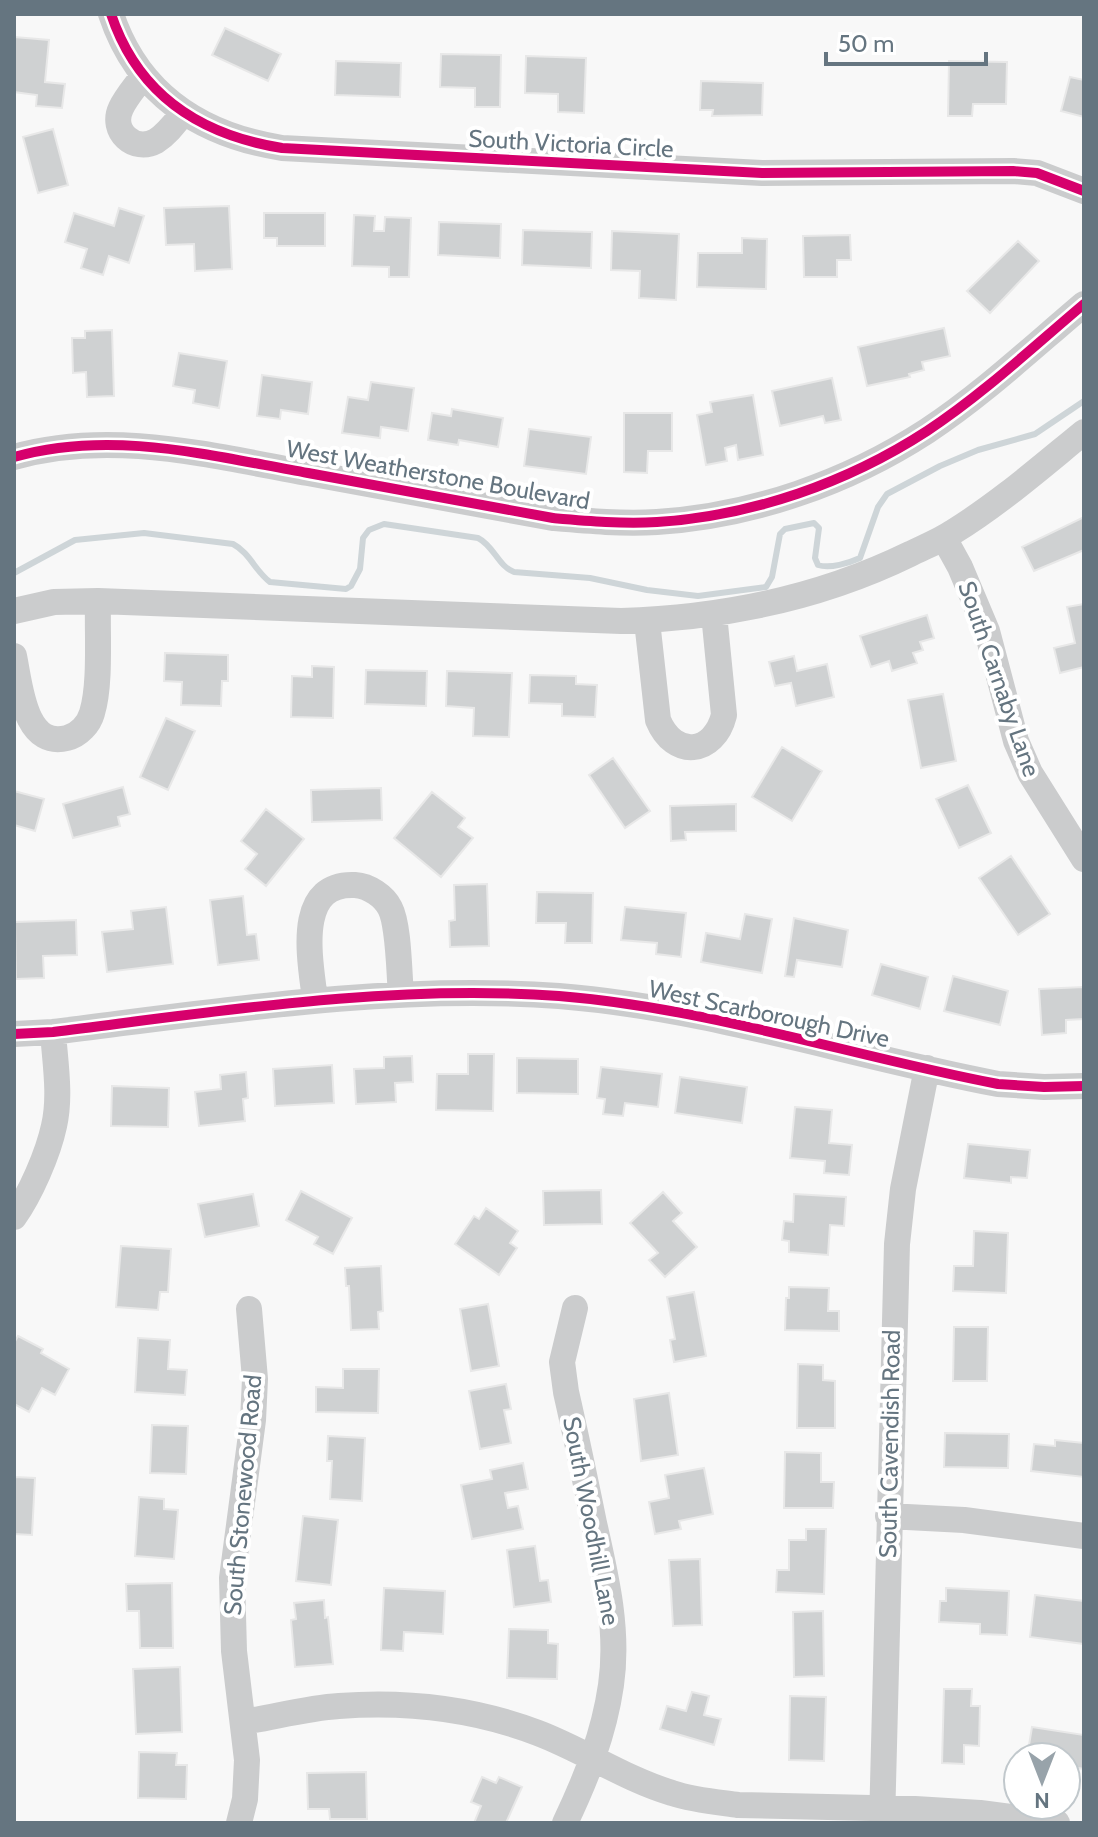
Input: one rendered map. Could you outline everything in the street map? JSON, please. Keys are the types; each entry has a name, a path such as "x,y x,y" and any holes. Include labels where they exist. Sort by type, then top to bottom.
{"street":[{"name":"South Victoria Circle","path":"111,14 131,58 143,76 183,113 222,134 252,143 282,148 748,173 1013,171 1037,173 1084,191"},
{"path":"143,76 120,110 118,121 127,140 137,144 155,142 183,113"},
{"name":"West Weatherstone Boulevard","path":"14,457 86,444 123,443 194,452 553,518 609,523 658,522 731,512 830,482 928,430 1084,304"},
{"path":"14,611 54,602 98,601 647,621 759,607 817,592 888,565 944,538 1004,498 1084,432"},
{"name":"South Carnaby Lane","path":"944,538 987,631 1016,741 1030,773 1081,846"},
{"path":"14,656 25,706 33,725 41,734 53,739 76,735 85,727 93,710 98,601"},
{"path":"647,621 658,720 663,734 683,746 700,745 720,731 724,715 714,614"},
{"path":"315,1000 309,923 324,895 349,885 368,888 390,907 401,994"},
{"name":"West Scarborough Drive","path":"14,1034 315,1000 401,994 453,992 559,996 645,1006 762,1029 998,1084 1084,1086"},
{"path":"14,1217 28,1198 54,1126 57,1087 53,1032"},
{"name":"South Cavendish Road","path":"882,1816 897,1244 903,1189 927,1068"},
{"name":"South Woodhill Lane","path":"565,1823 593,1758 611,1686 613,1626 562,1362 575,1308"},
{"name":"South Stonewood Road","path":"239,1823 245,1799 247,1760 234,1651 232,1578 253,1420 255,1379 249,1309"},
{"path":"888,1516 964,1520 1084,1536"},
{"path":"243,1722 336,1706 421,1706 471,1713 513,1724 670,1793 701,1800 882,1816 980,1813 1057,1823"}],"building":[{"path":"225,28 281,54 268,81 212,55"},
{"path":"14,37 49,40 45,82 65,84 62,108 36,106 37,95 14,92"},
{"path":"441,54 501,55 500,107 475,107 475,88 440,87"},
{"path":"526,56 586,58 584,113 558,112 558,94 525,93"},
{"path":"336,61 401,63 400,97 335,95"},
{"path":"949,61 1007,62 1006,104 973,104 972,116 948,116"},
{"path":"1070,77 1084,80 1084,117 1061,111"},
{"path":"701,81 763,83 762,115 712,116 713,110 700,110"},
{"path":"53,129 68,185 38,193 23,137"},
{"path":"229,206 232,269 195,271 194,244 166,245 164,208"},
{"path":"119,208 144,216 129,263 109,256 103,275 81,268 87,249 65,242 74,213 114,226"},
{"path":"264,213 325,213 325,246 277,246 277,238 264,238"},
{"path":"354,215 375,216 374,231 384,231 385,217 411,218 409,277 389,277 389,267 352,266"},
{"path":"439,222 501,224 500,258 438,255"},
{"path":"523,230 592,232 591,268 522,265"},
{"path":"612,231 679,234 676,300 639,298 640,271 611,270"},
{"path":"850,235 851,260 837,260 837,277 804,277 803,236"},
{"path":"742,238 767,239 766,289 697,287 698,253 742,253"},
{"path":"1018,241 1039,261 990,313 967,291"},
{"path":"944,328 950,356 922,362 924,370 909,374 910,377 867,386 858,347"},
{"path":"112,330 114,396 87,397 86,372 73,373 72,338 85,338 85,331"},
{"path":"179,353 227,361 219,408 193,403 195,390 173,386"},
{"path":"262,375 312,382 308,414 281,410 280,419 257,416"},
{"path":"832,378 841,420 825,423 823,416 780,426 772,391"},
{"path":"371,382 414,388 408,431 381,427 380,438 342,433 348,397 368,400"},
{"path":"753,395 763,455 738,460 736,445 725,448 727,461 706,465 697,415 712,412 710,402"},
{"path":"452,409 503,418 498,447 459,440 458,445 428,440 432,413 451,416"},
{"path":"624,413 672,413 672,451 648,451 647,473 624,472"},
{"path":"529,429 591,437 586,474 524,466"},
{"path":"1084,517 1084,550 1034,571 1022,547"},
{"path":"1084,604 1084,667 1060,673 1054,648 1075,643 1067,607"},
{"path":"927,615 934,638 920,642 923,650 913,653 917,663 892,671 889,661 871,667 860,636"},
{"path":"165,653 228,655 228,681 222,681 221,706 181,705 182,682 164,681"},
{"path":"794,656 797,671 827,664 834,697 796,706 791,683 775,686 769,662"},
{"path":"312,666 334,667 333,718 291,717 292,676 312,677"},
{"path":"366,670 427,671 426,706 365,704"},
{"path":"447,671 512,673 509,737 473,736 474,708 446,706"},
{"path":"530,675 576,676 576,684 597,685 595,717 562,716 562,704 529,703"},
{"path":"943,694 956,761 921,768 908,700"},
{"path":"166,718 195,731 168,790 140,777"},
{"path":"782,747 822,771 792,821 752,797"},
{"path":"613,758 650,811 625,828 589,775"},
{"path":"968,785 991,833 959,848 936,799"},
{"path":"123,787 130,814 118,817 120,826 73,838 63,804"},
{"path":"381,788 382,820 312,822 311,790"},
{"path":"14,791 44,799 35,831 14,825"},
{"path":"432,792 465,818 458,827 473,838 441,877 394,838"},
{"path":"736,804 736,831 685,832 686,840 671,841 670,806"},
{"path":"266,809 304,839 266,886 245,869 257,854 241,841"},
{"path":"1011,856 1050,914 1018,935 979,878"},
{"path":"487,884 489,946 450,947 449,921 455,920 454,885"},
{"path":"537,892 593,893 592,943 565,943 566,923 536,923"},
{"path":"243,896 247,935 256,934 259,960 218,965 210,900"},
{"path":"166,907 173,964 107,972 102,932 133,929 131,911"},
{"path":"625,907 686,913 681,957 656,954 657,943 621,940"},
{"path":"745,914 772,919 762,973 701,962 706,933 740,939"},
{"path":"794,918 848,930 842,967 797,960 794,977 785,976"},
{"path":"76,920 77,955 43,956 44,978 16,979 15,922"},
{"path":"881,964 928,977 920,1009 872,995"},
{"path":"953,976 1008,991 1000,1025 944,1011"},
{"path":"1084,987 1084,1019 1066,1020 1066,1033 1042,1035 1039,989"},
{"path":"468,1054 494,1054 493,1111 436,1110 437,1074 468,1074"},
{"path":"412,1056 413,1082 395,1083 396,1102 356,1104 354,1069 384,1068 384,1057"},
{"path":"517,1058 578,1059 578,1094 517,1093"},
{"path":"332,1065 334,1103 275,1106 273,1069"},
{"path":"601,1067 662,1074 658,1107 625,1103 623,1116 603,1114 605,1099 597,1098"},
{"path":"246,1072 248,1098 243,1099 245,1121 199,1126 195,1092 221,1089 220,1075"},
{"path":"680,1077 747,1087 742,1123 675,1113"},
{"path":"112,1086 169,1088 168,1127 111,1126"},
{"path":"795,1107 832,1110 829,1143 852,1145 849,1175 824,1173 825,1161 790,1158"},
{"path":"968,1144 1030,1150 1027,1178 1011,1177 1011,1183 964,1178"},
{"path":"601,1190 602,1224 544,1225 543,1191"},
{"path":"301,1191 352,1218 333,1254 314,1244 318,1237 286,1220"},
{"path":"663,1192 682,1213 673,1221 697,1247 665,1277 649,1260 658,1253 630,1223"},
{"path":"253,1194 259,1226 205,1237 198,1204"},
{"path":"794,1194 846,1197 844,1226 830,1225 828,1255 789,1252 789,1241 782,1240 784,1221 793,1222"},
{"path":"486,1208 518,1231 510,1243 517,1248 499,1275 455,1244 474,1216 479,1219"},
{"path":"974,1231 1008,1233 1006,1293 953,1291 954,1266 973,1266"},
{"path":"121,1246 171,1249 168,1292 160,1292 158,1310 116,1307"},
{"path":"381,1266 383,1311 378,1312 379,1329 351,1330 345,1268"},
{"path":"789,1287 829,1288 828,1311 839,1311 839,1331 785,1330"},
{"path":"694,1292 706,1356 674,1362 670,1340 675,1339 667,1297"},
{"path":"488,1304 499,1366 471,1371 460,1309"},
{"path":"954,1327 988,1327 987,1381 953,1381"},
{"path":"18,1336 43,1349 41,1353 69,1369 55,1395 42,1388 29,1412 14,1404 14,1343"},
{"path":"138,1338 170,1340 168,1369 187,1370 185,1395 135,1392"},
{"path":"798,1364 823,1365 823,1380 835,1381 835,1428 797,1428"},
{"path":"343,1369 379,1369 378,1413 316,1412 316,1387 343,1388"},
{"path":"506,1384 511,1409 504,1410 511,1443 480,1449 469,1391"},
{"path":"669,1393 678,1455 641,1461 634,1399"},
{"path":"152,1425 188,1426 186,1474 150,1473"},
{"path":"945,1433 1009,1434 1008,1468 944,1467"},
{"path":"328,1436 365,1438 362,1501 330,1499 332,1461 327,1461"},
{"path":"1055,1440 1084,1443 1084,1477 1031,1471 1034,1444 1055,1446"},
{"path":"785,1452 821,1453 821,1482 834,1482 833,1508 784,1508"},
{"path":"523,1463 528,1489 505,1493 508,1508 518,1506 523,1529 472,1539 461,1485 492,1479 490,1470"},
{"path":"704,1468 713,1514 679,1521 681,1529 655,1534 649,1502 669,1498 665,1475"},
{"path":"14,1473 15,1477 35,1478 32,1535 14,1534"},
{"path":"139,1497 164,1499 164,1509 178,1510 174,1559 135,1556"},
{"path":"303,1516 338,1520 331,1585 296,1581"},
{"path":"806,1529 826,1529 824,1594 776,1592 777,1570 789,1570 789,1540 806,1540"},
{"path":"535,1546 540,1581 548,1580 551,1602 514,1607 507,1550"},
{"path":"700,1559 702,1625 673,1626 669,1560"},
{"path":"172,1583 173,1648 140,1648 139,1611 127,1611 126,1584"},
{"path":"384,1588 445,1591 443,1634 404,1632 403,1651 381,1650"},
{"path":"946,1588 1009,1591 1007,1635 980,1634 980,1624 939,1622 940,1601 946,1601"},
{"path":"1035,1595 1084,1601 1084,1644 1030,1637"},
{"path":"324,1600 333,1664 295,1667 291,1620 296,1619 294,1603"},
{"path":"823,1611 824,1676 794,1677 793,1612"},
{"path":"509,1629 548,1630 548,1643 558,1644 557,1679 507,1678"},
{"path":"180,1667 182,1732 136,1734 133,1669"},
{"path":"944,1689 972,1689 971,1706 980,1706 979,1746 964,1745 964,1764 942,1763"},
{"path":"692,1692 709,1696 704,1715 721,1719 714,1745 660,1729 667,1706 686,1711"},
{"path":"790,1696 826,1697 824,1761 789,1760"},
{"path":"1032,1727 1084,1735 1084,1769 1082,1741 1030,1741"},
{"path":"139,1752 177,1753 176,1765 187,1765 186,1799 138,1798"},
{"path":"366,1772 367,1819 330,1819 329,1809 308,1809 307,1773"},
{"path":"482,1777 496,1783 499,1777 522,1787 506,1823 474,1823 481,1806 471,1802"}],"waterway":[{"path":"14,573 75,540 144,533 233,544 270,582 346,589 360,569 363,538 369,530 384,524 478,538 514,572 590,578 647,590 698,596 766,587 772,577 780,534 785,529 814,523 819,528 815,558 818,565 834,566 860,558 878,507 887,494 978,450 1035,434 1084,401"}],"cycle path":[{"path":"111,14 138,67 156,89 176,106 225,133 282,148 762,173 1013,171 1037,173 1084,191"},
{"path":"14,457 51,449 125,445 235,459 553,518 631,523 728,513 798,494 896,450 968,402 1084,304"},
{"path":"14,1034 368,997 495,993 559,996 615,1002 725,1022 998,1084 1084,1086"}]}
